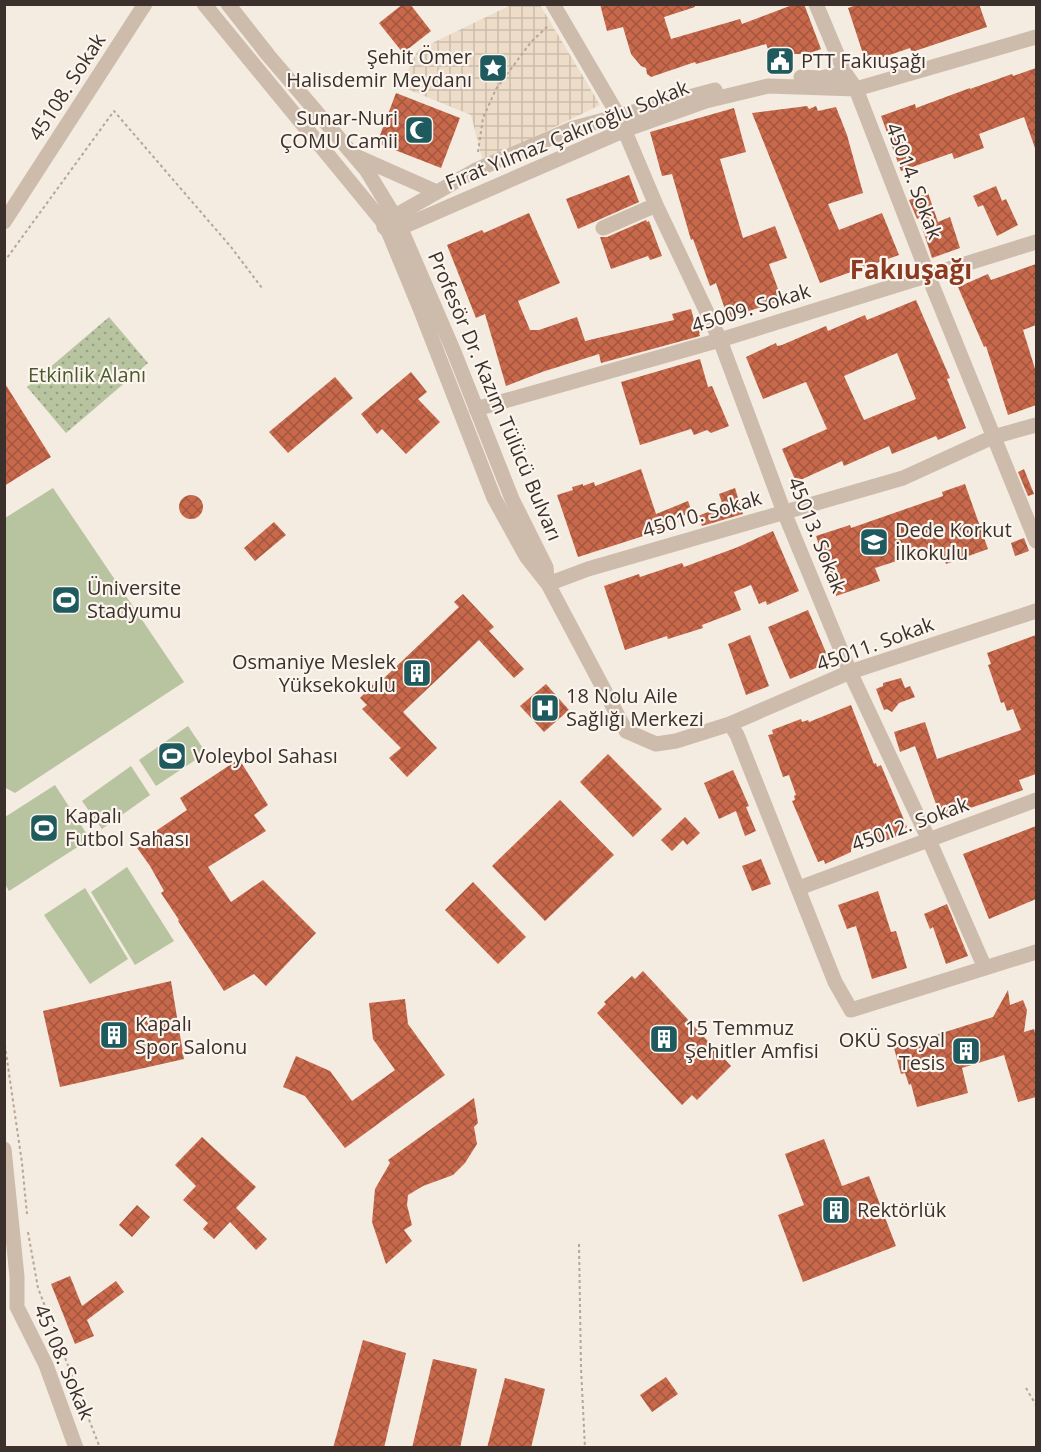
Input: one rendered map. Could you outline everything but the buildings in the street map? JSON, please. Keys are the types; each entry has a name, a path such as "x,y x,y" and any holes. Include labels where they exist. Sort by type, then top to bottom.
{"street":[{"name":"45108. Sokak","path":"4,222 145,4"},
{"name":"Profesör Dr. Kazım Tülücü Bulvarı","path":"204,4 391,226 404,236 454,351 512,500 546,567 548,584"},
{"name":"Profesör Dr. Kazım Tülücü Bulvarı","path":"228,4 268,55 367,171 391,226 494,498 526,556 548,584 626,731 656,744 676,741 730,724"},
{"name":"45014. Sokak","path":"816,4 845,73 856,89 1036,541"},
{"name":"45013. Sokak","path":"556,8 618,115 656,205 720,340 784,512 850,672 929,840 985,968"},
{"name":"Fırat Yılmaz Çakıroğlu Sokak","path":"391,226 625,130 706,101 768,86 856,89 1036,37"},
{"name":"Fırat Yılmaz Çakıroğlu Sokak","path":"391,226 437,192 476,170 574,128 701,92 783,77 820,78 845,73"},
{"path":"354,155 437,192"},
{"path":"603,228 656,205"},
{"name":"45009. Sokak","path":"477,408 720,340 1036,242"},
{"name":"45010. Sokak","path":"548,584 588,569 903,478 993,437 1036,425"},
{"name":"45011. Sokak","path":"730,724 850,672 1036,611"},
{"path":"730,724 737,735 835,982 851,1010 1036,952"},
{"name":"45012. Sokak","path":"799,888 1036,800"},
{"name":"45108. Sokak","path":"4,1149 18,1307 46,1365 76,1448"},
{"path":"4,1318 18,1307"}],"path":[{"path":"476,170 483,118 496,89 531,42 545,31 556,8"},
{"path":"4,262 114,111 231,247 262,288"},
{"path":"4,1039 22,1163 27,1219"},
{"path":"28,1230 38,1288 100,1448"},
{"path":"579,1244 585,1448"},
{"path":"1026,1389 1036,1405"}],"green space":[{"name":"Etkinlik Alanı","path":"109,317 148,363 66,433 27,387"},
{"name":"Üniversite Stadyumu","path":"53,488 184,682 15,793 4,787 5,518"},
{"name":"Voleybol Sahası","path":"188,726 206,753 156,786 139,760"},
{"path":"131,766 150,795 102,829 82,801"},
{"name":"Kapalı Futbol Sahası","path":"55,785 90,839 9,891 5,884 5,817"},
{"name":"Kapalı Futbol Sahası","path":"127,867 174,941 135,965 91,892"},
{"name":"Kapalı Futbol Sahası","path":"85,888 128,959 90,984 44,915"}],"shaded area":[{"name":"Şehit Ömer Halisdemir Meydanı","path":"511,5 540,5 600,105 483,162 471,115 400,86 418,50"}],"place":[{"name":"PTT Fakıuşağı","path":"780,61"},
{"name":"Şehit Ömer Halisdemir Meydanı","path":"493,68"},
{"name":"Sunar-Nuri ÇOMU Camii","path":"419,130"},
{"name":"Dede Korkut İlkokulu","path":"874,542"},
{"name":"Üniversite Stadyumu","path":"66,600"},
{"name":"Osmaniye Meslek Yüksekokulu","path":"417,673"},
{"name":"18 Nolu Aile Sağlığı Merkezi","path":"545,708"},
{"name":"Voleybol Sahası","path":"172,756"},
{"name":"Kapalı Futbol Sahası","path":"44,828"},
{"name":"Kapalı Spor Salonu","path":"114,1035"},
{"name":"15 Temmuz Şehitler Amfisi","path":"664,1039"},
{"name":"OKÜ Sosyal Tesis","path":"966,1051"},
{"name":"Rektörlük","path":"836,1210"}],"district":[{"name":"Fakıuşağı","path":"911,270"}]}
